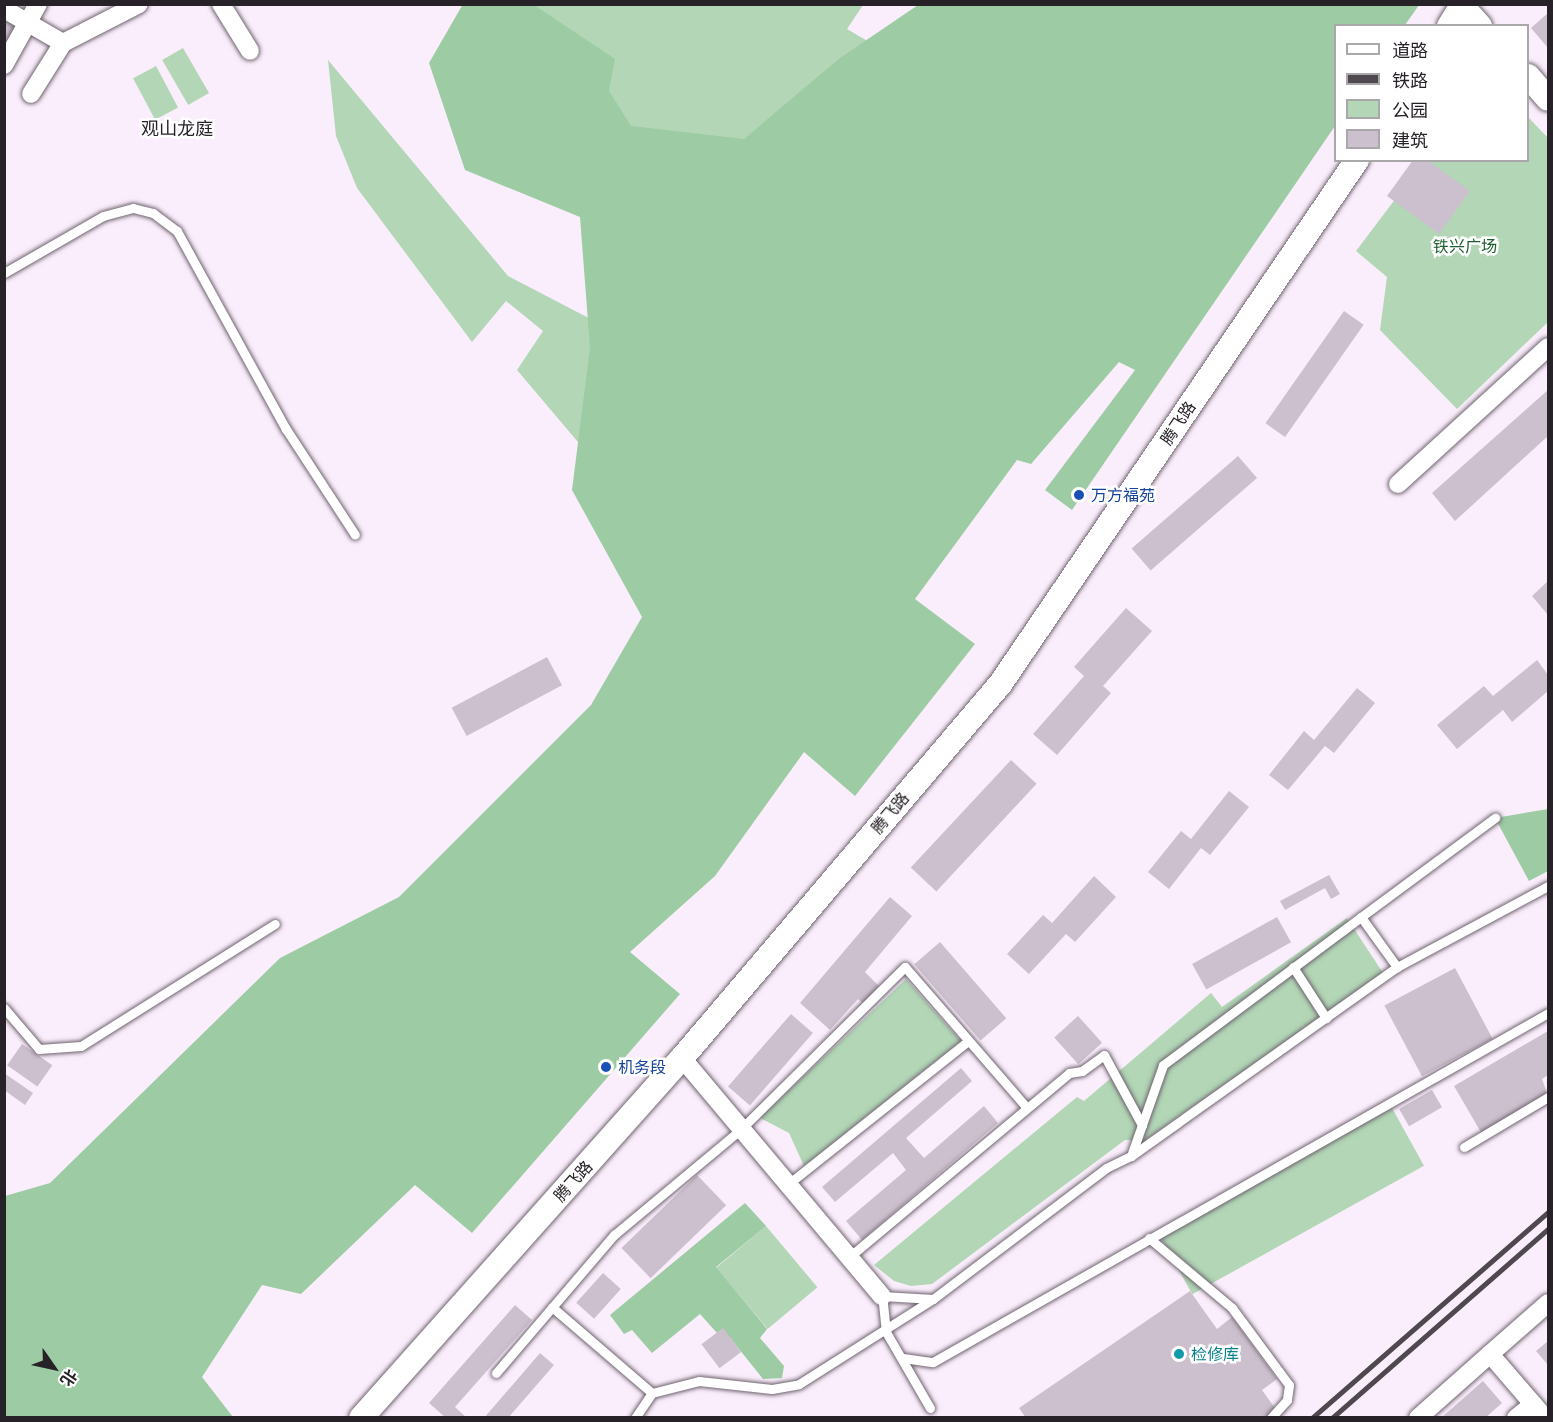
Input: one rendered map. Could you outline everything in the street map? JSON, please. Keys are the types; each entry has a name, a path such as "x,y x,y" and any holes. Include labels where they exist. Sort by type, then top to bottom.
{"street":[{"path":"4,64 38,4"},
{"path":"31,94 63,43 139,4"},
{"path":"221,4 250,51"},
{"path":"4,9 63,43"},
{"path":"1458,12 1477,24"},
{"path":"1529,78 1548,99"},
{"name":"腾飞路","path":"361,1418 682,1058 1001,683 1356,162"},
{"path":"1398,484 1546,353"},
{"path":"682,1058 786,1186 882,1296"},
{"path":"1418,1418 1548,1303"},
{"path":"1490,1354 1541,1408 1516,1418"}],"lane":[{"path":"4,273 103,216 133,208 153,213 177,231 286,429 355,535"},
{"path":"1131,1155 1163,1065 1495,818"},
{"path":"634,1418 652,1393 699,1381 772,1389 799,1384 885,1332 933,1299 1106,1168 1131,1155 1397,967 1548,886"},
{"path":"1361,917 1397,967"},
{"path":"4,1008 39,1049 81,1046 275,924"},
{"path":"496,1373 614,1235 740,1130 905,967 1027,1108"},
{"path":"1293,967 1326,1018"},
{"path":"903,1358 933,1362 1548,1013"},
{"path":"786,1186 968,1041"},
{"path":"848,1258 1069,1073 1082,1071 1104,1056 1142,1125"},
{"path":"1464,1147 1548,1097"},
{"path":"1149,1238 1232,1308 1289,1385 1287,1400 1271,1418"},
{"path":"930,1408 903,1358 885,1332 882,1296 933,1299"},
{"path":"552,1307 652,1393"}],"green space":[{"path":"463,4 534,5 615,59 609,91 631,126 744,139 840,58 918,5 1419,5 1406,24 1334,24 1334,127 1072,510 1045,490 1135,370 1119,362 1031,464 1017,460 915,599 975,644 855,796 804,752 715,876 630,952 680,994 472,1233 415,1185 301,1294 262,1285 202,1377 233,1417 5,1417 5,1196 50,1183 280,958 399,897 591,705 642,617 572,490 590,348 580,217 465,170 429,63"},
{"path":"506,5 863,5 847,29 876,46 830,122 708,146 633,128"},
{"path":"183,48 209,93 188,105 162,60"},
{"path":"328,60 508,276 606,327 594,461 517,370 543,331 506,301 472,342 357,188 336,136"},
{"path":"156,66 178,107 155,120 133,78"},
{"name":"铁兴广场","path":"1529,118 1548,138 1548,322 1457,409 1380,330 1387,277 1356,251 1423,162 1529,162"},
{"path":"1548,809 1548,871 1529,881 1495,818"},
{"path":"1347,918 1383,973 1144,1141 1125,1140 932,1284 911,1286 894,1281 874,1265 1077,1097 1084,1101 1211,993 1222,1007"},
{"path":"906,979 961,1041 804,1166 789,1133 760,1118"},
{"path":"1392,1108 1424,1166 1192,1294 1160,1236"},
{"path":"745,1203 766,1226 716,1267 767,1329 760,1338 784,1366 782,1378 763,1379 723,1329 717,1333 700,1314 652,1353 632,1330 624,1334 610,1315"},
{"path":"766,1226 817,1287 768,1329 716,1268"}],"building":[{"path":"1548,13 1548,48 1531,28"},
{"path":"4,19 17,26 4,48"},
{"path":"1412,162 1430,162 1470,191 1439,234 1387,196"},
{"path":"1344,311 1364,325 1285,437 1265,423"},
{"path":"1548,390 1548,436 1455,521 1432,493"},
{"path":"1238,456 1257,478 1151,570 1132,549"},
{"path":"1548,581 1548,615 1532,596"},
{"path":"1126,608 1152,631 1103,686 1111,693 1057,755 1033,734 1084,676 1074,667"},
{"path":"547,657 562,685 467,736 452,708"},
{"path":"1537,660 1548,675 1548,691 1512,722 1503,710 1457,749 1437,725 1484,686 1493,696"},
{"path":"1357,688 1375,703 1334,753 1325,746 1288,790 1269,775 1304,731 1314,740"},
{"path":"1011,760 1037,784 936,891 911,868"},
{"path":"1229,791 1249,807 1210,855 1201,848 1169,889 1148,872 1181,831 1191,839"},
{"path":"1329,875 1340,894 1331,899 1325,888 1285,910 1280,901"},
{"path":"1094,876 1116,897 1075,942 1066,934 1029,974 1007,954 1043,915 1052,923"},
{"path":"890,897 912,916 865,972 879,986 863,1003 858,999 830,1030 800,1003"},
{"path":"1277,917 1291,942 1206,989 1192,964"},
{"path":"940,942 1006,1018 981,1041 914,964"},
{"path":"1455,968 1493,1039 1422,1076 1384,1006"},
{"path":"791,1014 813,1033 750,1105 728,1086"},
{"path":"1078,1016 1102,1043 1078,1064 1054,1037"},
{"path":"1548,1031 1548,1075 1542,1079 1548,1096 1482,1134 1454,1086"},
{"path":"22,1044 52,1065 37,1087 7,1065"},
{"path":"961,1068 972,1081 906,1138 924,1158 984,1106 998,1123 862,1240 846,1221 906,1170 893,1153 835,1202 822,1187"},
{"path":"4,1073 33,1093 25,1105 4,1090"},
{"path":"1432,1090 1442,1107 1409,1126 1399,1109"},
{"path":"697,1175 726,1205 651,1278 621,1248"},
{"path":"603,1273 621,1289 594,1319 576,1303"},
{"name":"检修库","path":"1190,1291 1217,1329 1232,1317 1277,1379 1262,1390 1277,1411 1269,1418 1026,1418 1019,1408"},
{"path":"515,1305 532,1320 455,1407 467,1418 446,1418 429,1403"},
{"path":"723,1328 741,1352 719,1368 701,1344"},
{"path":"1548,1341 1548,1365 1536,1351"},
{"path":"540,1353 554,1365 508,1418 484,1418"},
{"path":"1483,1381 1502,1403 1485,1418 1441,1418"}],"railway":[{"path":"1312,1418 1548,1212"},
{"path":"1332,1418 1548,1229"}],"place":[{"name":"万方福苑","path":"1079,495"},
{"name":"机务段","path":"606,1067"},
{"name":"检修库","path":"1179,1354"}],"district":[{"name":"观山龙庭","path":"177,129"}]}
